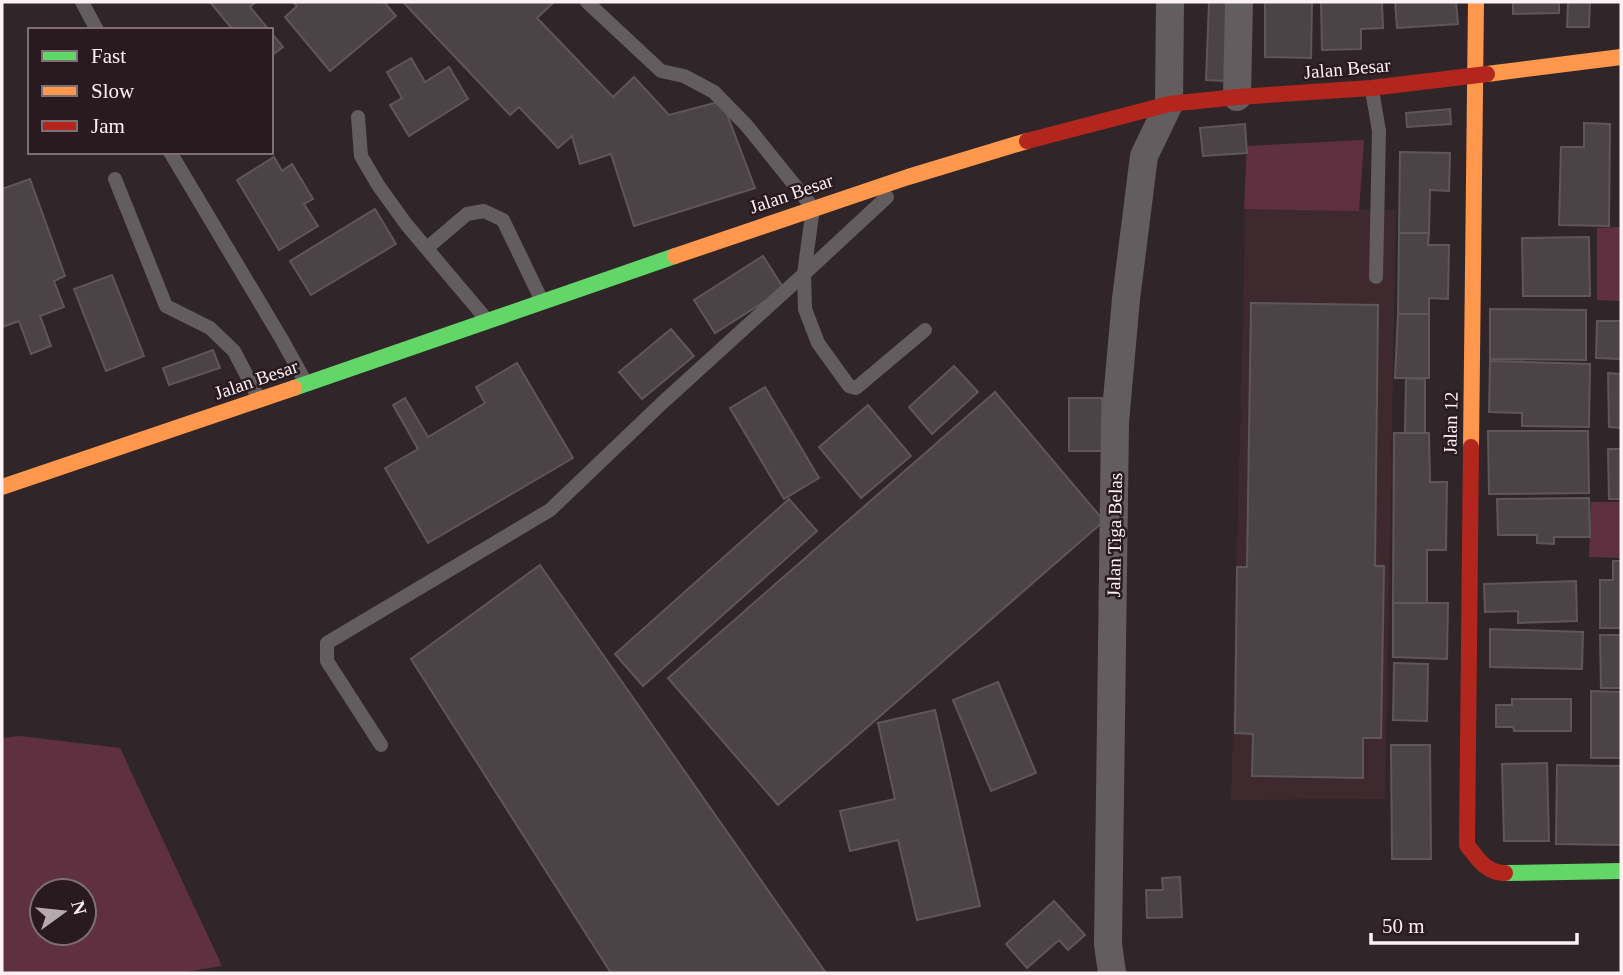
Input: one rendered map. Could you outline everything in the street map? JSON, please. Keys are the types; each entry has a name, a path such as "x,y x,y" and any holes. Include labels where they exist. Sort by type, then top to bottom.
{"main road":[{"name":"Jalan 12","path":"1476,2 1467,845 1481,864 1497,873 1621,872"},
{"name":"Jalan Besar","path":"2,487 813,208 1055,133 1169,104 1371,88 1621,57"}],"street":[{"path":"1169,104 1170,2"},
{"path":"1237,97 1239,2"},
{"name":"Jalan Tiga Belas","path":"1112,973 1108,944 1115,422 1126,299 1144,156 1169,104"}],"lane":[{"path":"82,2 96,28"},
{"path":"587,2 661,71 684,76 714,93 747,126 813,208 804,274 804,309 818,343 849,386 856,388 925,330"},
{"path":"1371,88 1379,131 1376,277"},
{"path":"358,117 361,156 378,185 406,224 488,321"},
{"path":"171,154 307,384"},
{"path":"381,745 327,661 327,643 550,510 908,177"},
{"path":"115,179 166,306 210,328 234,351 260,400"},
{"path":"427,248 467,214 484,211 503,220 542,302"}],"shaded area":[{"path":"1364,140 1359,210 1396,210 1385,799 1231,800 1247,146"},
{"path":"1364,140 1359,211 1244,209 1247,146"},
{"path":"1621,227 1621,301 1597,300 1597,228"},
{"path":"1591,502 1621,502 1621,558 1589,557"},
{"path":"20,736 120,748 222,966 178,973 2,973 2,738"}],"building":[{"path":"210,2 256,2 250,7 267,28 231,28"},
{"path":"293,2 384,2 396,16 330,71 285,17 297,6"},
{"path":"403,2 554,2 537,18 613,97 634,77 669,115 722,101 755,188 634,226 611,154 580,164 572,136 558,148 519,107 510,115"},
{"path":"1209,2 1229,2 1225,81 1206,80"},
{"path":"1265,2 1312,2 1311,58 1265,57"},
{"path":"1321,2 1382,2 1383,28 1361,29 1361,49 1322,50"},
{"path":"1395,2 1456,2 1458,24 1397,28"},
{"path":"1513,2 1559,2 1559,13 1513,14"},
{"path":"1568,2 1590,2 1589,27 1567,27"},
{"path":"273,34 283,47 273,54"},
{"path":"411,58 425,82 449,67 468,99 409,136 390,105 402,98 387,72"},
{"path":"1450,109 1451,124 1407,127 1406,113"},
{"path":"1584,123 1610,124 1609,226 1559,225 1561,147 1584,147"},
{"path":"1245,124 1247,153 1203,156 1200,128"},
{"path":"1400,152 1450,153 1449,191 1430,190 1429,233 1399,233"},
{"path":"274,157 282,171 292,164 313,199 304,204 318,226 279,250 237,180"},
{"path":"30,179 65,276 54,281 64,307 40,316 51,346 31,354 19,321 2,327 2,189"},
{"path":"375,209 396,244 311,295 290,261"},
{"path":"1399,233 1429,233 1428,245 1449,245 1448,299 1429,298 1429,314 1398,314"},
{"path":"1589,237 1590,296 1523,296 1522,238"},
{"path":"763,256 784,289 715,333 694,300"},
{"path":"112,275 144,356 106,371 74,289"},
{"path":"1251,303 1378,305 1375,566 1384,566 1381,738 1363,738 1363,778 1252,776 1253,734 1235,733 1237,567 1247,567"},
{"path":"1490,309 1586,310 1586,360 1490,359"},
{"path":"1398,314 1429,314 1429,378 1395,378"},
{"path":"1597,321 1621,321 1621,359 1596,358"},
{"path":"671,329 694,356 642,399 619,372"},
{"path":"213,350 220,368 169,385 163,368"},
{"path":"1490,361 1590,364 1589,427 1522,426 1522,413 1489,412"},
{"path":"517,363 573,458 428,543 385,468 418,449 393,405 405,398 428,437 485,403 476,387"},
{"path":"954,366 978,392 932,434 909,407"},
{"path":"1608,373 1621,374 1621,428 1609,427"},
{"path":"1406,378 1425,379 1425,433 1405,433"},
{"path":"765,387 819,478 784,499 730,408"},
{"path":"995,392 1104,521 778,805 668,678"},
{"path":"1069,398 1102,398 1102,451 1069,451"},
{"path":"868,405 911,456 861,498 819,447"},
{"path":"1488,431 1588,431 1589,493 1489,494"},
{"path":"1394,433 1429,433 1430,482 1447,482 1446,550 1427,550 1427,603 1393,603"},
{"path":"1608,449 1621,449 1621,499 1609,499"},
{"path":"1589,498 1590,537 1554,537 1554,544 1537,543 1537,535 1498,535 1497,499"},
{"path":"789,499 817,531 643,686 615,654"},
{"path":"1613,561 1621,561 1621,628 1600,628 1600,580 1613,580"},
{"path":"540,565 826,973 611,973 411,659"},
{"path":"1576,581 1577,621 1518,623 1518,611 1485,612 1484,584"},
{"path":"1393,603 1448,603 1447,659 1393,657"},
{"path":"1490,629 1583,632 1582,669 1490,667"},
{"path":"1600,635 1621,635 1621,688 1601,688"},
{"path":"1394,663 1428,664 1427,721 1393,720"},
{"path":"998,682 1036,773 991,791 953,700"},
{"path":"1591,691 1621,692 1621,758 1591,758"},
{"path":"1512,699 1571,699 1571,731 1514,731 1513,727 1496,727 1496,705 1512,705"},
{"path":"935,710 980,906 917,920 898,840 850,851 840,811 895,799 878,723"},
{"path":"1391,745 1430,745 1431,859 1392,859"},
{"path":"1547,763 1549,841 1504,841 1502,764"},
{"path":"1557,765 1621,766 1621,845 1556,844"},
{"path":"1180,877 1182,917 1147,918 1146,890 1163,890 1162,878"},
{"path":"1054,901 1085,935 1068,950 1059,940 1027,968 1006,944"}],"traffic: fast":[{"path":"294,388 675,256"},
{"path":"1505,873 1621,871"}],"traffic: slow":[{"path":"1471,447 1476,2"},
{"path":"1487,74 1621,57"},
{"path":"675,256 908,177 1027,141"},
{"path":"2,487 294,388"}],"traffic: jam":[{"path":"1027,141 1169,104 1371,88 1487,74"},
{"path":"1471,447 1467,845 1487,868 1505,873"}]}
